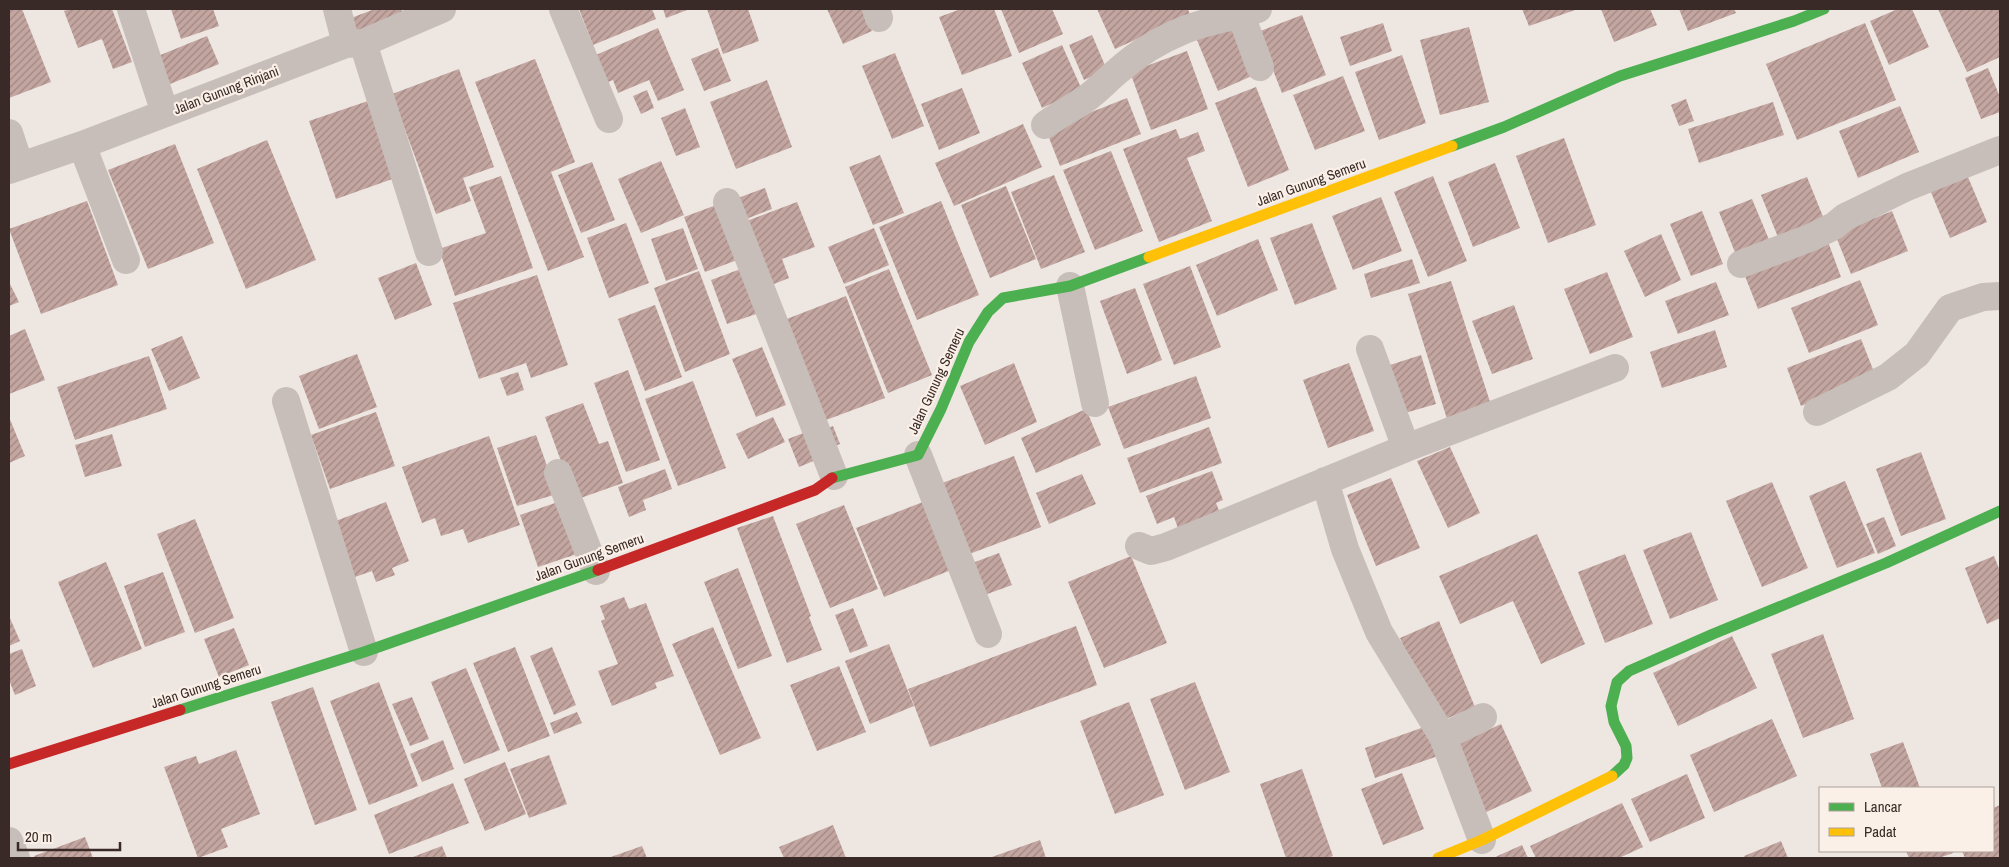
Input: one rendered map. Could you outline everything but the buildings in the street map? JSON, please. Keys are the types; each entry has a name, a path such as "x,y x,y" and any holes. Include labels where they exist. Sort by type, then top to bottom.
{"street":[{"path":"131,9 165,113"},
{"path":"337,9 355,43 429,252"},
{"name":"Jalan Gunung Rinjani","path":"15,168 82,145 442,9"},
{"path":"563,9 609,119"},
{"name":"Jalan Gunung Semeru","path":"9,764 364,652 596,571 815,490 834,476 918,455 941,410 969,342 988,312 1003,298 1070,286 1504,127 1620,76 1794,21 1824,9"},
{"path":"1045,125 1088,98 1119,70 1149,47 1184,30 1214,20 1250,12 1260,67"},
{"path":"9,133 15,168"},
{"path":"82,145 126,260"},
{"path":"1741,264 1812,237 1834,226 1845,217 1907,187 2000,150"},
{"path":"726,202 834,476"},
{"path":"1070,286 1095,403"},
{"path":"1817,412 1888,377 1917,354 1950,308 1983,296 2000,296"},
{"path":"1370,348 1406,448"},
{"path":"1139,546 1151,551 1166,547 1406,448 1615,368"},
{"path":"286,401 364,652"},
{"path":"918,455 988,634"},
{"path":"558,473 596,571"},
{"path":"1325,481 1345,549 1379,632 1443,737 1482,840"},
{"path":"1438,858 1482,840 1614,774 1624,765 1627,758 1626,746 1614,722 1611,706 1617,682 1629,671 1886,562 2000,511"},
{"path":"1443,737 1483,717"},
{"path":"9,841 16,858"}],"traffic: fast":[{"path":"1452,146 1504,127 1620,76 1794,21 1824,9"},
{"path":"832,478 918,455 941,409 969,342 988,312 1003,298 1070,286 1149,257"},
{"path":"1612,776 1624,765 1627,758 1626,746 1614,722 1611,706 1617,682 1629,671 1713,634 1886,563 2000,511"},
{"path":"180,710 364,652 598,570"}],"traffic: slow":[{"path":"1149,257 1452,146"},
{"path":"1438,858 1482,840 1612,776"}],"traffic: jam":[{"path":"598,570 815,490 832,478"},
{"path":"9,764 180,710"}]}
